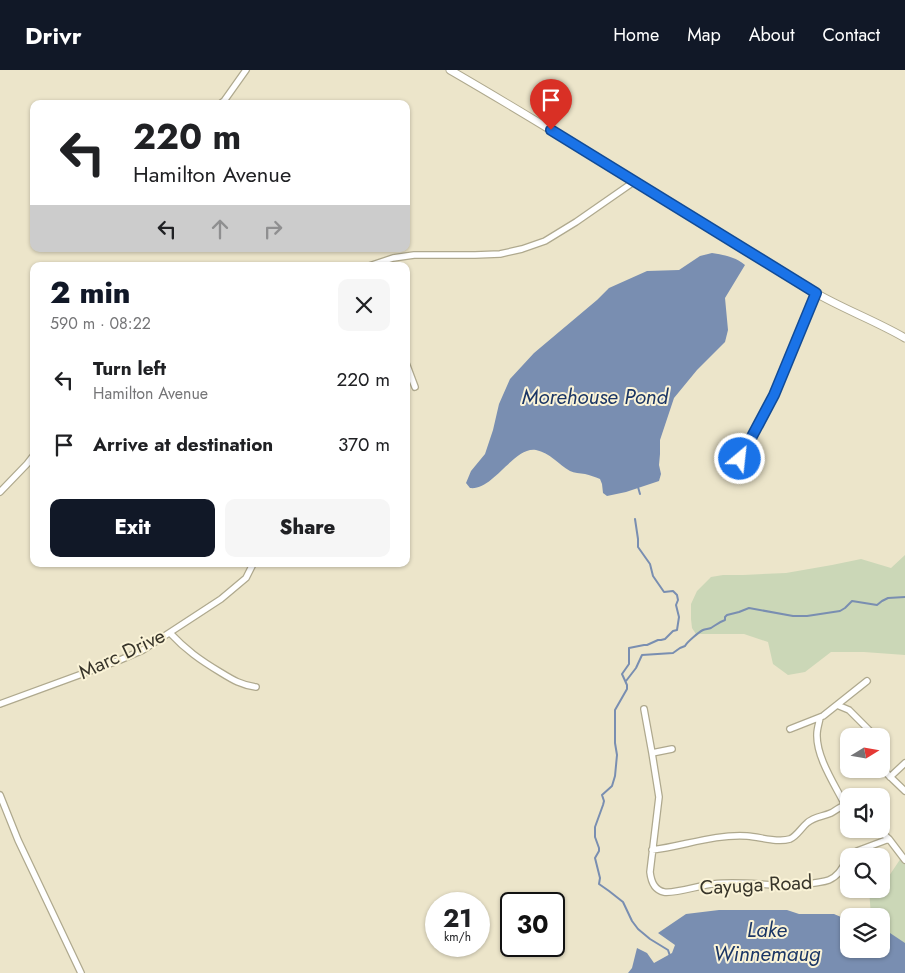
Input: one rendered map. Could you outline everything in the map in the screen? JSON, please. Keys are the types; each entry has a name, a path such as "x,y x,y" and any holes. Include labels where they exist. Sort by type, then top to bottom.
{"street":[{"path":"225,100 246,70"},
{"path":"450,70 816,293 905,338"},
{"path":"382,262 414,254 474,256 500,254 522,249 545,241 635,181"},
{"path":"740,459 774,395 816,293"},
{"path":"410,374 415,387"},
{"path":"0,492 30,460"},
{"name":"Marc Drive","path":"0,704 143,650 221,599 246,578 252,567"},
{"path":"170,633 199,660 240,684 256,687"},
{"path":"790,729 820,718 867,681"},
{"path":"837,705 849,710 867,728"},
{"name":"Cayuga Road","path":"644,709 659,797 650,872 650,881 657,889 664,892 672,892 735,882 801,885 828,881 837,876 840,871"},
{"path":"820,718 816,733 818,747 840,793"},
{"path":"652,753 672,749"},
{"path":"905,763 890,777 905,792"},
{"path":"0,795 18,840 81,973"},
{"path":"652,850 673,848 690,842 716,837 747,836 781,840 791,839 808,822 816,817 840,809"},
{"path":"889,838 905,860"},
{"name":"Cayuga Road","path":"864,848 889,838"}],"green space":[{"path":"905,555 905,655 831,652 805,672 788,675 773,664 768,642 744,634 696,634 692,628 691,604 697,591 711,577 786,573 861,559 891,568"},
{"path":"901,858 905,861 905,943 900,943 890,935 890,908 870,908 870,898 890,898 890,874"}],"water":[{"name":"Morehouse Pond","path":"712,253 734,258 745,265 725,298 728,330 725,342 697,370 674,398 660,440 659,465 661,474 659,481 607,496 603,493 600,479 570,471 550,456 536,450 520,455 487,483 479,487 470,488 466,483 471,471 485,454 499,404 510,379 534,353 609,288 647,271 679,270 700,256"},
{"name":"Lake Winnemaug","path":"719,910 787,910 799,914 834,914 840,917 840,958 890,958 890,933 905,943 905,973 628,973 632,968 637,948 647,953 654,963 672,953 675,945 658,933 686,914"}],"waterway":[{"path":"638,487 640,494"},
{"path":"635,519 638,547 650,564 653,576 664,592 673,591 677,595 676,605 679,617 677,630 673,631 665,639 629,648 629,664 622,674 627,689 615,710 617,755 615,776 612,786 602,795 604,801 595,827 595,837 599,848 595,858 600,878 599,884 623,902 638,929 668,950 670,956"},
{"path":"626,681 636,668 642,655 673,653 685,646 701,631 725,620 727,615 749,608 793,616 807,616 840,611 852,601 877,605 888,598 905,597"}],"route":[{"path":"551,130 816,293 774,395 740,459"}]}
